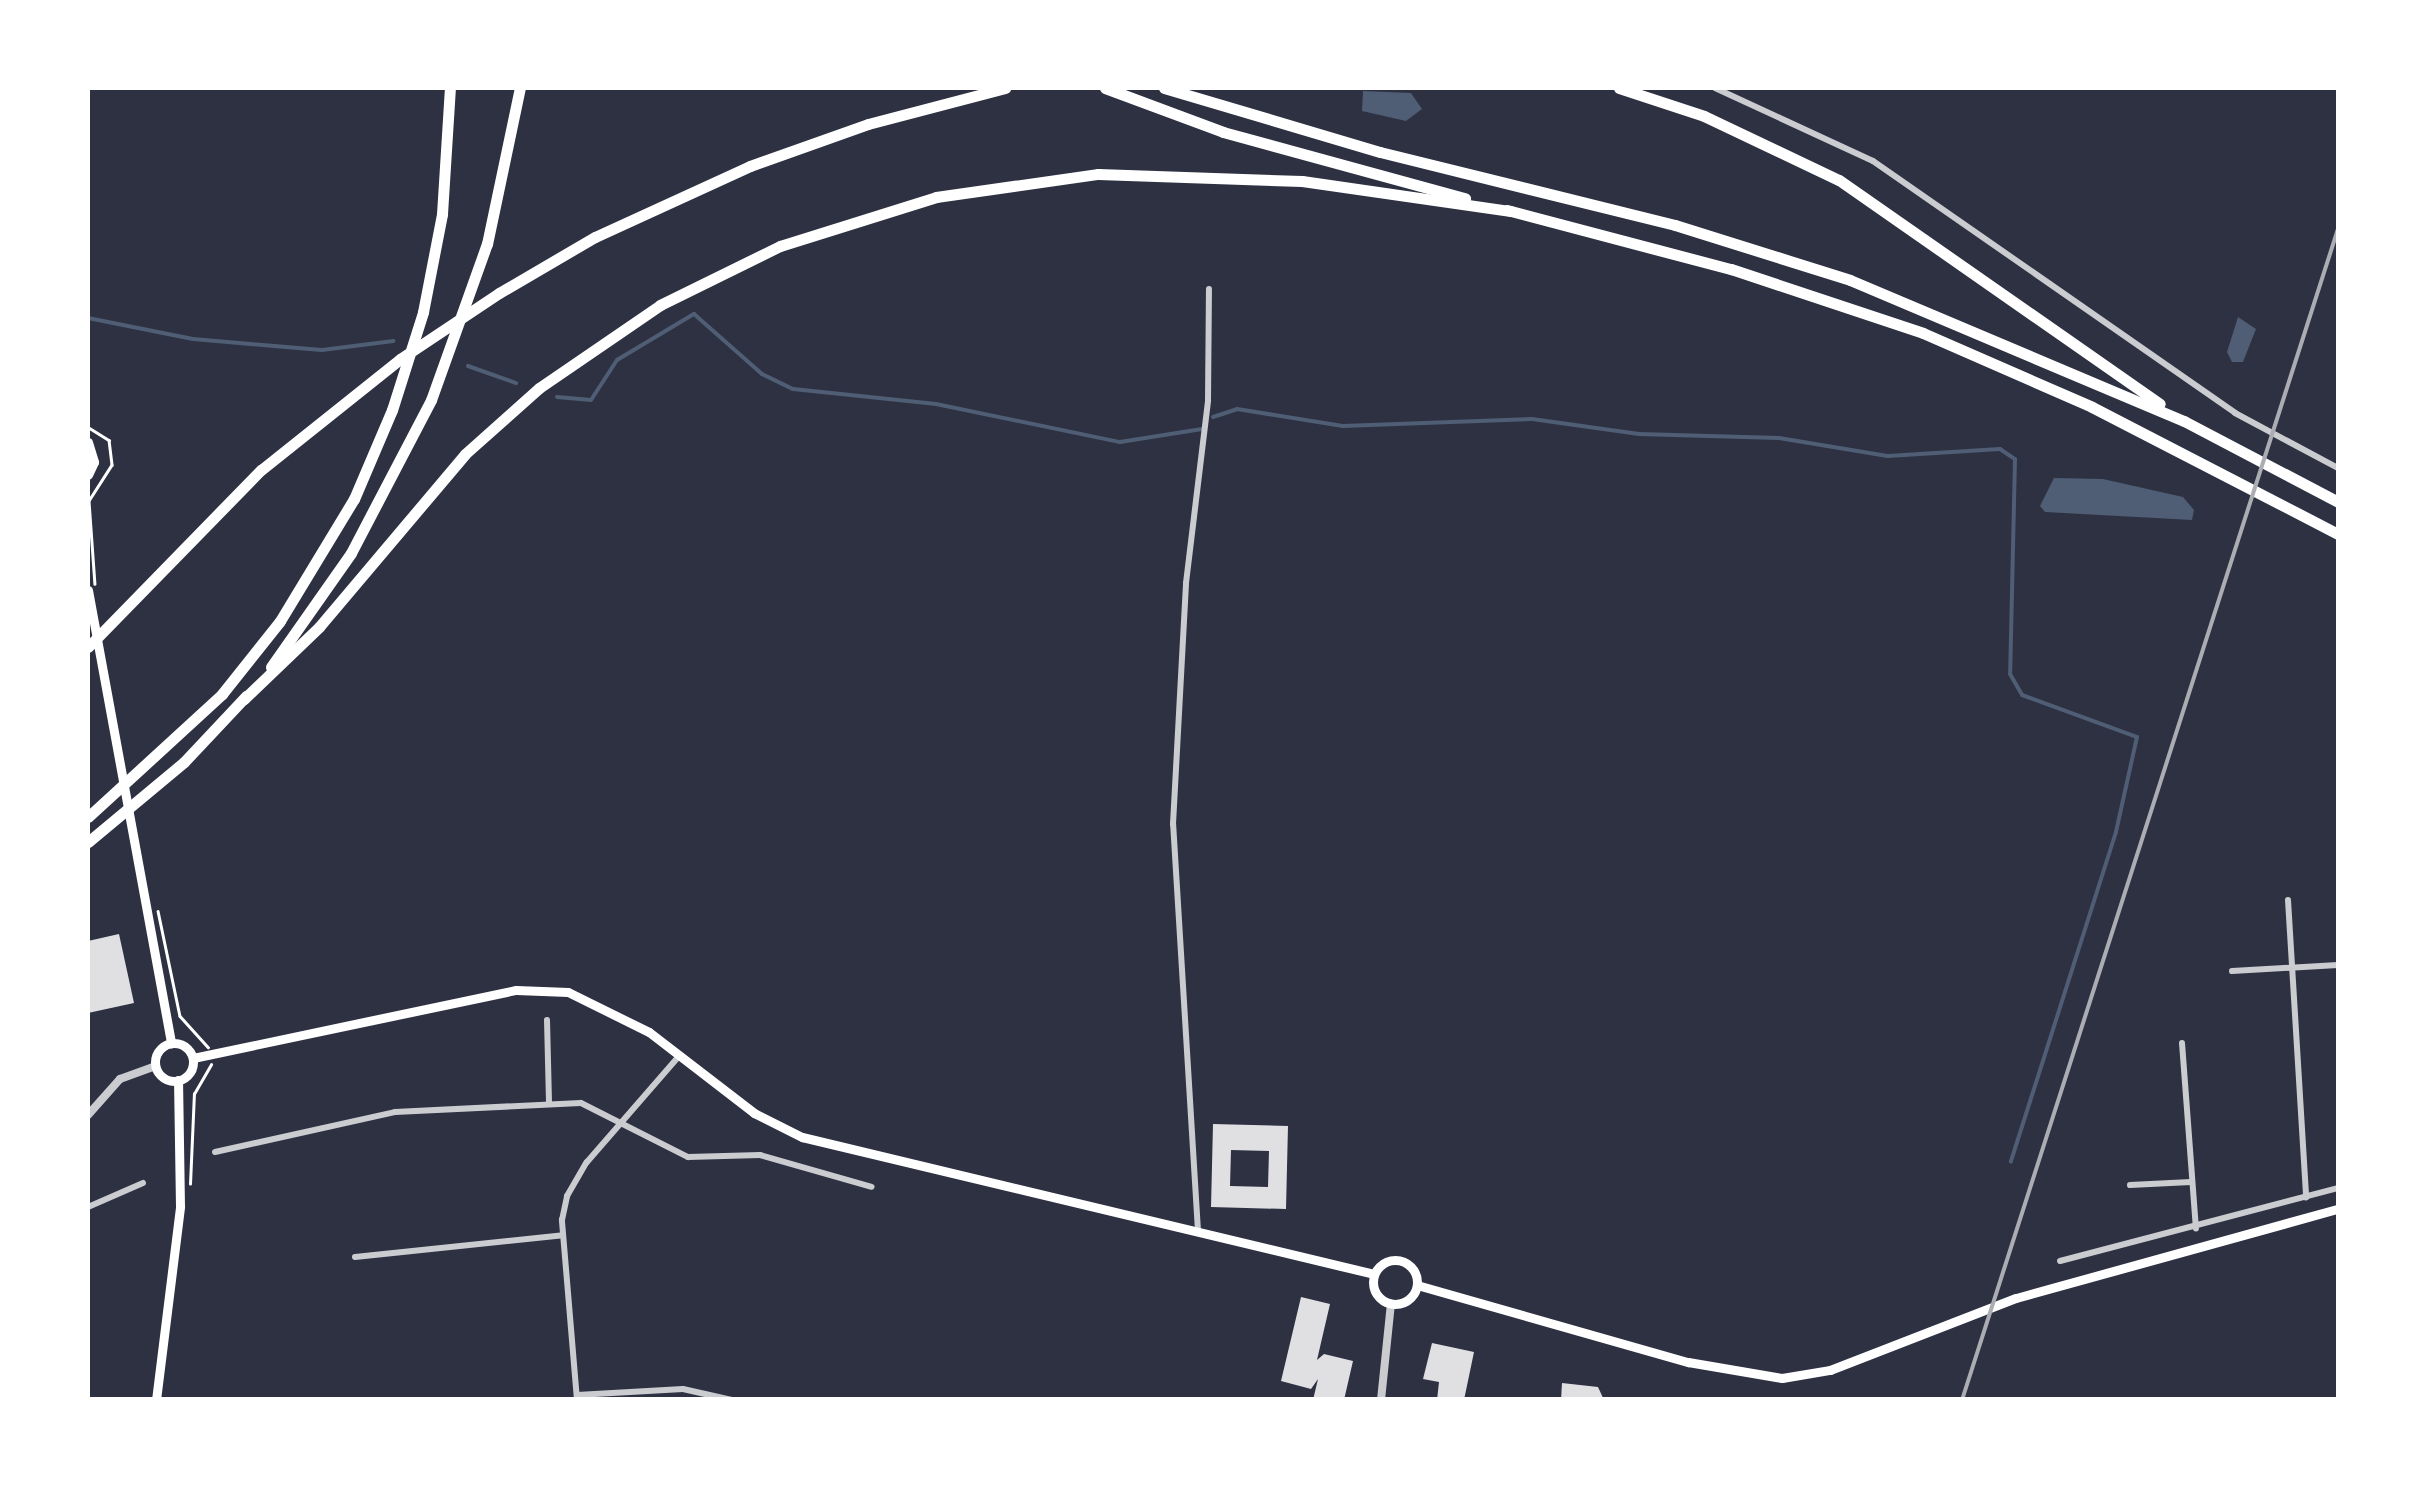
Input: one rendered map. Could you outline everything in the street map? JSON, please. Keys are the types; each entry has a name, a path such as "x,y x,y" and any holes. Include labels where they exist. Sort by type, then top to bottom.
{"highway":[{"path":"88,817 143,772 222,694 280,621 373,458 406,370 434,260 450,88"},
{"path":"244,699 335,579 417,431 478,272 520,88"},
{"path":"88,647 232,496 350,396 551,262 750,166 1005,88"},
{"path":"1105,88 1224,132 1731,269 1924,333 2092,407 2338,534"},
{"path":"1164,88 1285,127 1776,255 1946,316 2184,421 2338,502"},
{"path":"1619,88 1735,128 1839,180 2184,421"},
{"path":"88,842 152,791 318,628 466,454 539,388 660,305 780,246 936,197 1098,174 1302,181 1511,211"}],"main road":[{"path":"88,442 94,462 88,475"},
{"path":"88,590 172,1043"},
{"path":"193,1058 542,989 595,1001 680,1055 754,1113 802,1137 1374,1274 1398,1260 1413,1269 1417,1285 1408,1300 1391,1304 1376,1293 1374,1274"},
{"path":"172,1043 188,1048 193,1058 188,1075 178,1080 166,1079 156,1066 159,1051 172,1043"},
{"path":"156,1400 180,1206 178,1080"},
{"path":"1417,1285 1688,1362 1782,1378 1830,1370 2016,1298 2338,1210"}],"street":[{"path":"1715,88 1873,161 2234,412 2338,468"},
{"path":"1198,1230 1173,824 1186,583 1208,400 1209,289"},
{"path":"2288,900 2306,1197"},
{"path":"2232,971 2338,965"},
{"path":"548,1020 549,1102"},
{"path":"2182,1043 2196,1228"},
{"path":"680,1055 571,1186 564,1235 577,1397 683,1388 732,1400"},
{"path":"88,1114 120,1079 156,1066"},
{"path":"214,1152 395,1112 549,1102 592,1106 688,1157 760,1155 872,1187"},
{"path":"2130,1185 2191,1182"},
{"path":"88,1206 143,1183"},
{"path":"2060,1260 2196,1228 2338,1188"},
{"path":"355,1258 564,1235"},
{"path":"1381,1400 1391,1304"}],"path":[{"path":"88,427 109,440 112,466 89,501 98,598"},
{"path":"155,896 180,1016 187,1031 206,1041"},
{"path":"194,1094 212,1067"}],"water":[{"path":"1363,91 1411,93 1422,109 1406,121 1362,111"},
{"path":"2238,317 2256,329 2243,362 2232,362 2227,352"},
{"path":"2054,478 2103,479 2183,497 2194,510 2192,520 2045,512 2040,506"}],"building":[{"path":"119,934 134,1003 88,1013 88,941"},
{"path":"1213,1124 1288,1126 1286,1209 1211,1207","holes":["1231,1150 1269,1151 1268,1187 1230,1186"]},
{"path":"1301,1297 1330,1304 1317,1360 1324,1354 1353,1361 1344,1400 1313,1400 1318,1379 1311,1389 1281,1381"},
{"path":"1432,1343 1474,1352 1464,1400 1437,1400 1439,1382 1423,1379"},
{"path":"1562,1383 1598,1387 1604,1400 1561,1400"}],"waterway":[{"path":"557,397 591,400 617,360 694,314 762,374 793,389 936,404 1120,442 1202,429"},
{"path":"88,318 193,339 322,350 393,341"},
{"path":"468,366 516,383"},
{"path":"1213,417 1237,409 1343,426 1532,419 1639,434 1779,438 1888,456 2000,449 2015,459 2010,674 2022,695 2137,737 2116,832 2011,1162"}],"railway":[{"path":"1962,1400 2338,229"}]}
